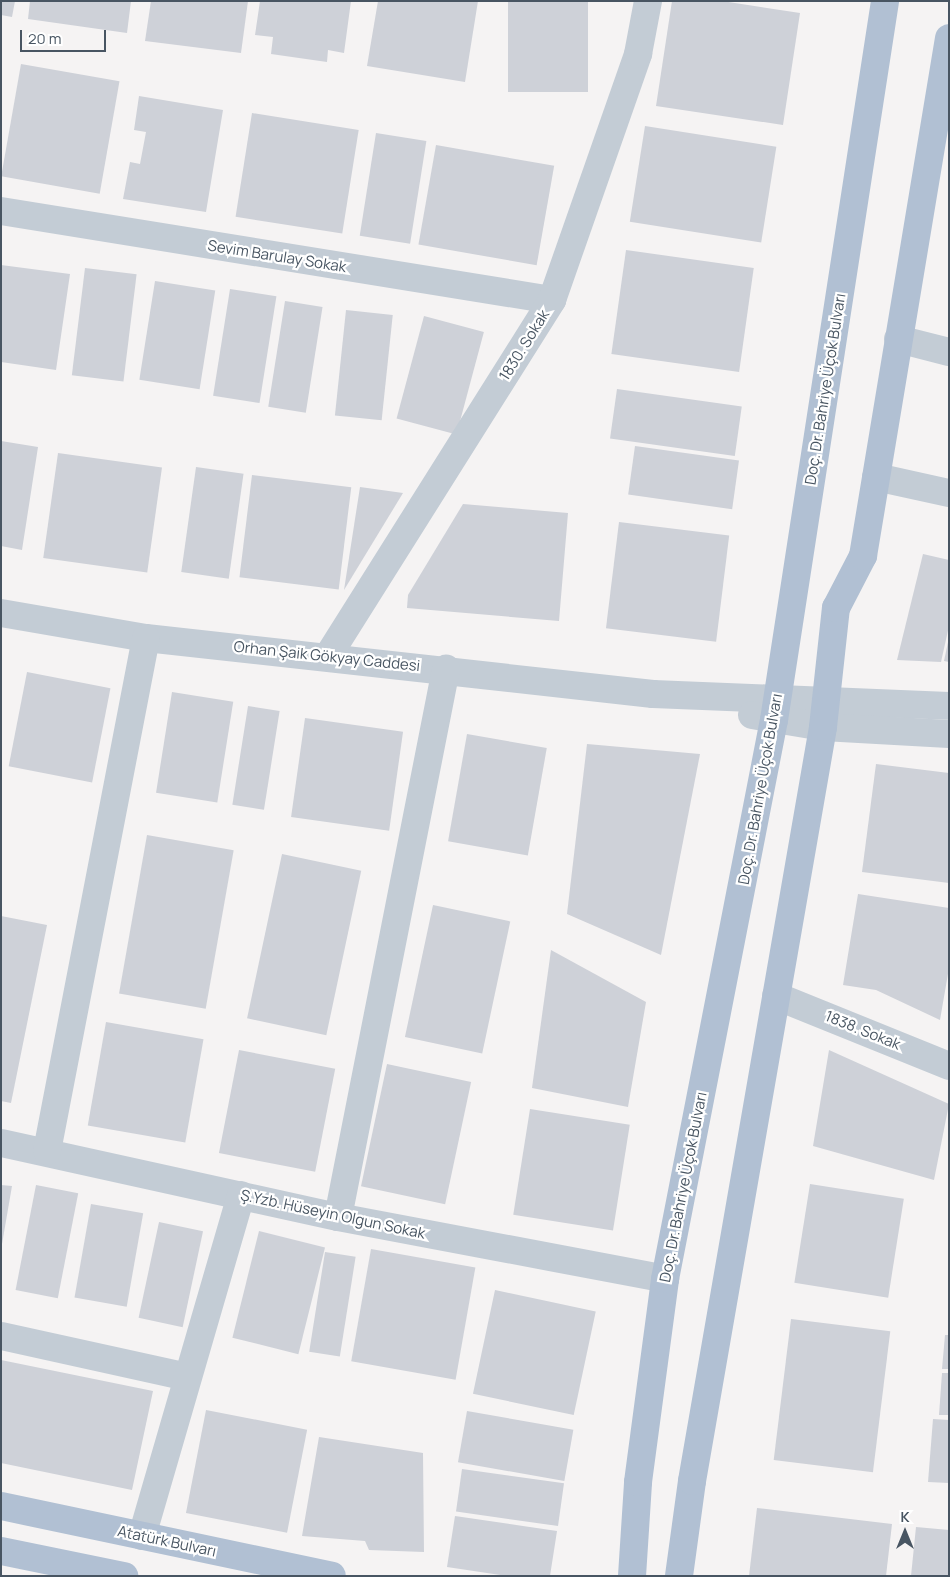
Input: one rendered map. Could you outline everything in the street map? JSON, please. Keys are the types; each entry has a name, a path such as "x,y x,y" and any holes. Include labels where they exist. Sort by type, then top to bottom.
{"main road":[{"name":"Doç. Dr. Bahriye Üçok Bulvarı","path":"632,1576 638,1482 665,1279 775,709 885,1"},
{"path":"679,1576 692,1481 823,727 836,608 863,556 898,339 942,135 949,38"},
{"name":"Atatürk Bulvarı","path":"1,1506 332,1576"},
{"path":"1,1551 124,1576"}],"street":[{"name":"1830. Sokak","path":"328,656 552,300 638,54 648,1"},
{"name":"Sevim Barulay Sokak","path":"1,211 552,300"},
{"path":"898,339 949,352"},
{"path":"876,477 949,493"},
{"name":"Orhan Şaik Gökyay Caddesi","path":"1,613 146,638 446,669 775,709 823,727 949,734"},
{"path":"47,1151 146,638"},
{"path":"338,1217 446,669"},
{"name":"Orhan Şaik Gökyay Caddesi","path":"775,709 825,700 949,706"},
{"name":"1838. Sokak","path":"776,996 949,1066"},
{"name":"Ş.Yzb. Hüseyin Olgun Sokak","path":"1,1143 47,1151 338,1217 665,1279"},
{"path":"142,1536 241,1195"},
{"path":"1,1336 188,1377"}],"building":[{"path":"1,1 15,1 12,17 1,15"},
{"path":"30,1 131,1 127,33 28,19"},
{"path":"151,1 248,1 241,53 145,41"},
{"path":"260,1 351,1 344,53 328,50 327,62 271,54 273,37 255,35"},
{"path":"378,1 478,1 465,82 367,66"},
{"path":"508,1 588,1 588,92 508,92"},
{"path":"672,1 722,1 800,13 783,125 656,106"},
{"path":"21,64 119,81 100,194 1,176"},
{"path":"139,96 223,110 206,212 123,199 130,162 140,164 146,132 134,130"},
{"path":"252,113 359,130 342,234 236,217"},
{"path":"645,126 776,147 761,243 630,222"},
{"path":"376,133 426,141 410,244 360,236"},
{"path":"436,145 554,166 537,265 418,244"},
{"path":"626,250 754,268 739,372 611,354"},
{"path":"1,265 70,274 56,370 1,362"},
{"path":"85,268 137,274 123,382 72,375"},
{"path":"155,281 215,291 200,389 139,380"},
{"path":"230,289 276,296 260,403 213,396"},
{"path":"285,301 323,307 306,413 268,407"},
{"path":"346,310 393,315 382,420 335,415"},
{"path":"424,316 484,332 456,434 397,418"},
{"path":"617,389 742,407 735,456 610,439"},
{"path":"1,441 38,447 22,550 1,546"},
{"path":"635,446 739,461 732,509 628,495"},
{"path":"58,453 162,468 147,573 43,558"},
{"path":"196,467 244,474 229,579 181,572"},
{"path":"252,475 351,487 339,589 239,577"},
{"path":"360,487 403,493 344,590"},
{"path":"463,504 568,513 559,621 407,608 408,595"},
{"path":"619,522 729,536 716,642 606,628"},
{"path":"923,554 949,560 949,626 941,662 897,660"},
{"path":"948,642 949,662 944,661"},
{"path":"27,672 110,688 92,782 9,766"},
{"path":"172,692 233,702 217,802 156,793"},
{"path":"248,706 280,711 264,810 232,805"},
{"path":"305,718 403,732 389,831 291,817"},
{"path":"467,734 547,748 528,855 448,841"},
{"path":"587,744 700,754 661,955 567,914"},
{"path":"876,764 949,773 949,883 862,872"},
{"path":"147,835 234,850 206,1009 119,994"},
{"path":"282,854 361,871 326,1035 247,1018"},
{"path":"858,894 949,908 949,968 940,1020 876,990 843,985"},
{"path":"433,905 510,921 482,1053 405,1037"},
{"path":"1,916 47,925 11,1103 1,1101"},
{"path":"551,950 646,1002 628,1107 532,1088"},
{"path":"106,1022 203,1039 185,1143 88,1125"},
{"path":"239,1050 335,1069 315,1172 219,1153"},
{"path":"829,1050 949,1104 934,1180 813,1146"},
{"path":"387,1064 471,1082 445,1204 361,1186"},
{"path":"530,1109 630,1125 613,1230 513,1215"},
{"path":"810,1184 904,1199 888,1298 794,1283"},
{"path":"1,1185 12,1186 2,1244 1,1244"},
{"path":"36,1185 78,1193 58,1298 16,1290"},
{"path":"91,1204 143,1213 127,1307 75,1298"},
{"path":"159,1222 203,1231 183,1327 139,1318"},
{"path":"259,1231 325,1247 298,1354 232,1338"},
{"path":"371,1249 475,1267 456,1380 351,1361"},
{"path":"325,1252 356,1257 340,1357 309,1352"},
{"path":"495,1290 596,1311 574,1415 473,1394"},
{"path":"791,1319 890,1331 873,1472 774,1460"},
{"path":"945,1335 949,1335 949,1369 942,1369"},
{"path":"1,1360 153,1391 132,1490 1,1463"},
{"path":"942,1373 949,1373 949,1415 939,1415"},
{"path":"206,1410 307,1430 287,1533 186,1513"},
{"path":"467,1411 573,1430 564,1481 458,1462"},
{"path":"933,1419 949,1420 949,1483 928,1482"},
{"path":"319,1437 423,1453 424,1552 369,1550 365,1541 302,1536"},
{"path":"462,1469 564,1483 558,1526 456,1512"},
{"path":"757,1508 892,1524 886,1576 749,1576"},
{"path":"455,1516 557,1531 550,1576 507,1576 447,1567"},
{"path":"916,1527 949,1530 949,1576 911,1576"}]}
